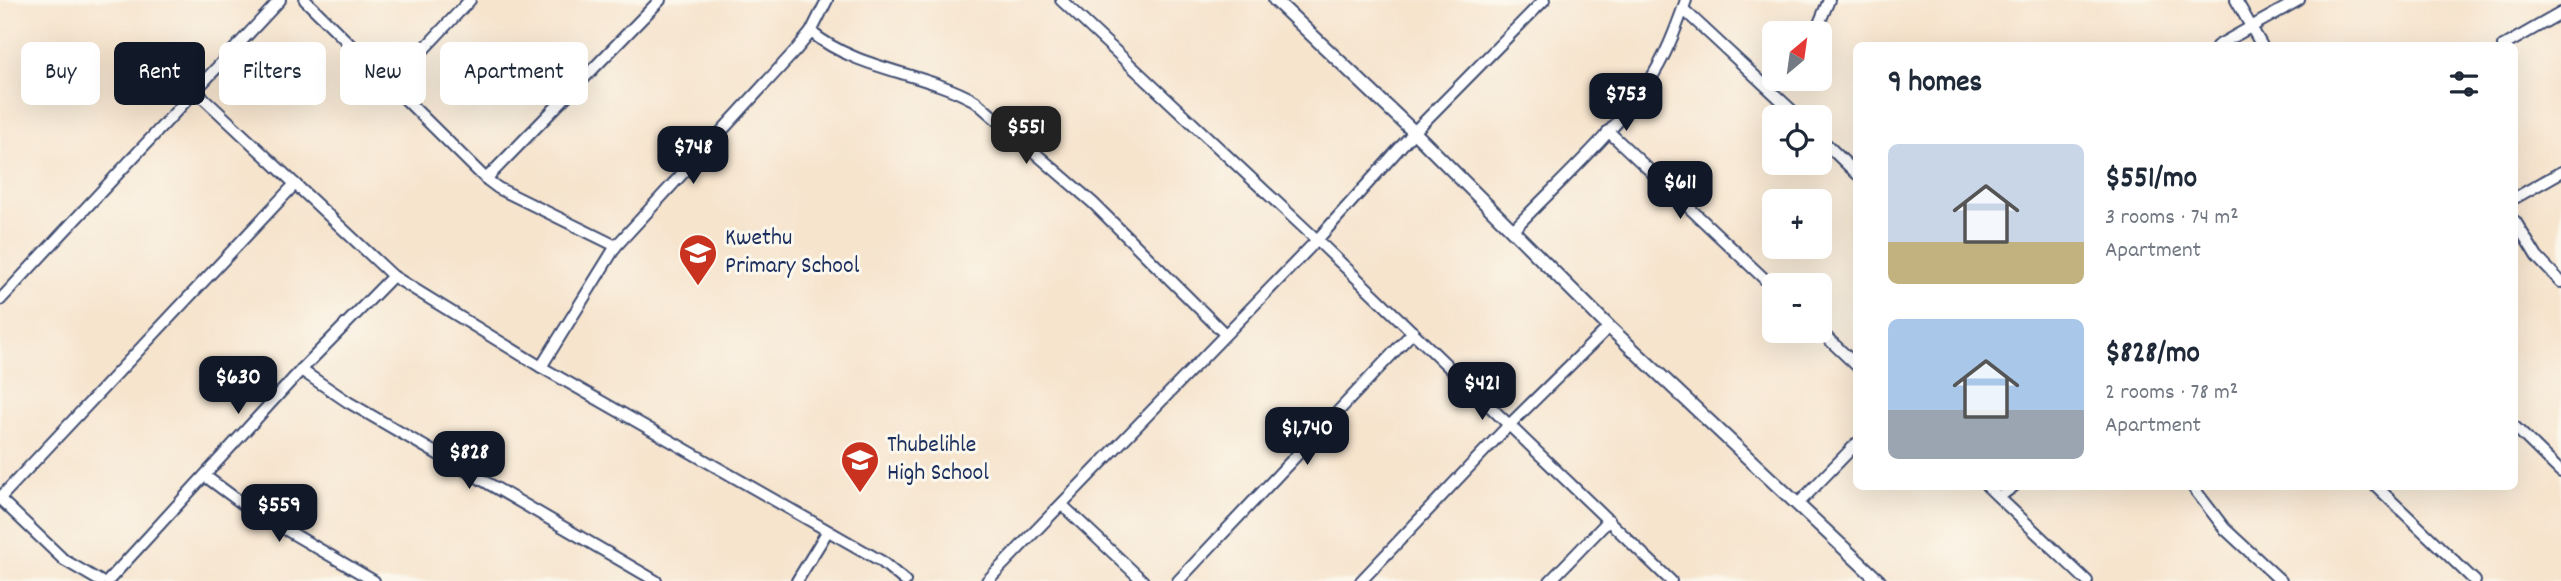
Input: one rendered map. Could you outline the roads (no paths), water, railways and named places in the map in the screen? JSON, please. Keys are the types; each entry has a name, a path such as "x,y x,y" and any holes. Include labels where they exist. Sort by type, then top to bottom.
{"street":[{"path":"205,80 280,0"},
{"path":"305,0 348,42"},
{"path":"426,47 470,0"},
{"path":"486,179 660,0"},
{"path":"541,367 616,246 811,32 827,0"},
{"path":"1061,0 1317,240 1671,581"},
{"path":"1275,0 1414,132 1609,327 1879,581"},
{"path":"988,581 1317,240 1414,132 1544,0"},
{"path":"1820,21 1829,0"},
{"path":"2236,0 2260,42"},
{"path":"2224,42 2300,0"},
{"path":"1512,231 1608,131 1647,84 1665,54 1685,4 1762,82"},
{"path":"2510,42 2561,13"},
{"path":"811,32 825,44 850,56 952,90 975,101 1093,203 1225,334"},
{"path":"1771,91 1786,105"},
{"path":"205,100 393,276 541,367 881,561 905,581"},
{"path":"0,300 182,105"},
{"path":"412,105 498,188 616,246"},
{"path":"1608,131 1762,277"},
{"path":"1832,150 1853,170"},
{"path":"2518,196 2561,172"},
{"path":"100,581 64,560 0,499 295,184"},
{"path":"2518,226 2537,257 2561,282"},
{"path":"108,581 301,370 393,276"},
{"path":"1361,581 1508,426 1609,327"},
{"path":"1178,581 1413,332"},
{"path":"1832,343 1853,362"},
{"path":"301,370 348,402 656,581"},
{"path":"2518,431 2561,472"},
{"path":"1798,504 1853,447"},
{"path":"205,476 247,508 374,581"},
{"path":"1991,490 2087,581"},
{"path":"2000,498 2009,490"},
{"path":"2195,490 2225,529 2281,581"},
{"path":"2380,490 2476,581"},
{"path":"1062,505 1143,581"},
{"path":"1550,581 1609,520"},
{"path":"797,581 827,532"}],"place":[{"name":"Kwethu Primary School","path":"698,287"},
{"name":"Thubelihle High School","path":"860,494"}]}
